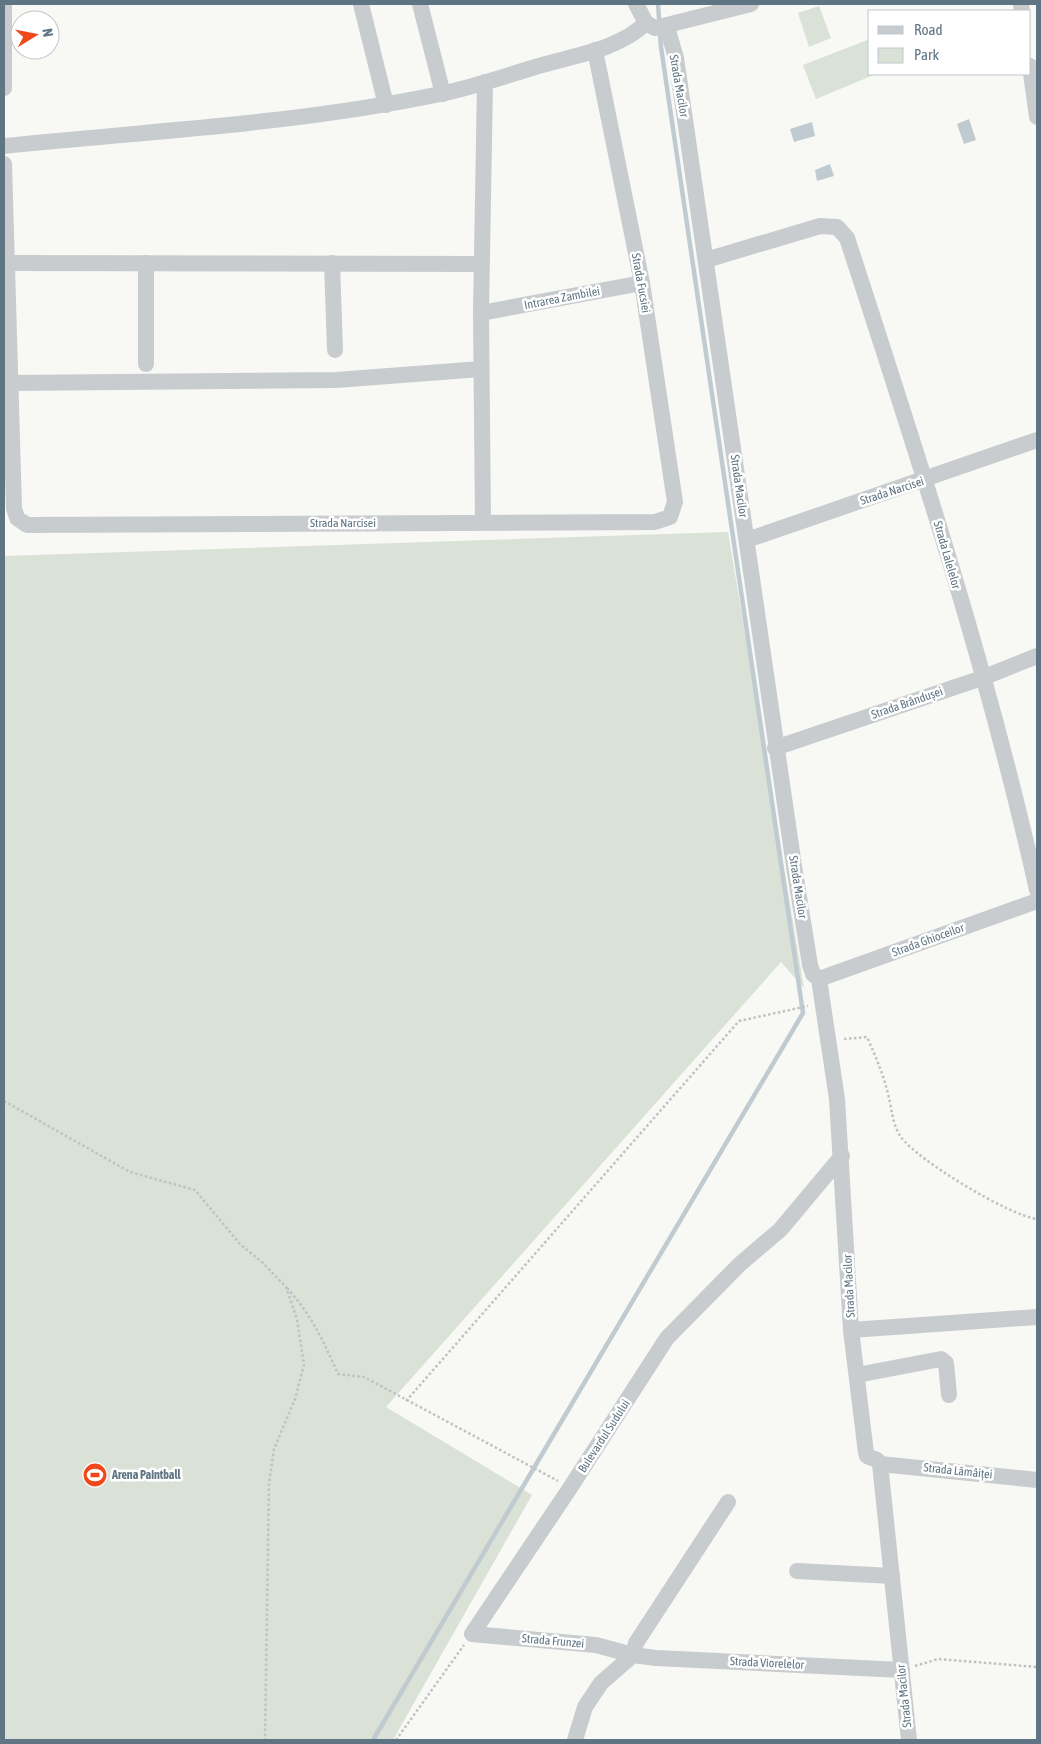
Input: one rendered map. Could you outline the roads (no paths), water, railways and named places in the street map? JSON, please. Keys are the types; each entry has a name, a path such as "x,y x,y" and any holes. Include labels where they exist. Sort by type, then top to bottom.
{"street":[{"path":"4,4 4,88"},
{"path":"361,4 386,105"},
{"path":"420,4 443,94"},
{"name":"Strada Macilor","path":"636,4 658,27 676,58 747,540 775,748 810,966 813,974 819,979 830,1041 842,1156 851,1330 856,1375 866,1453 867,1456 877,1460 880,1464 909,1740"},
{"path":"4,146 269,120 386,105 443,94 595,50 658,27 751,4"},
{"name":"Strada Fucsiei","path":"595,50 642,283 675,502 670,517"},
{"path":"1031,73 1037,117"},
{"path":"483,522 481,264 485,82"},
{"path":"4,164 6,346 9,383 336,380 482,369"},
{"name":"Strada Lalelelor","path":"706,260 820,226 837,227 847,238 926,480 1016,793 1037,890"},
{"path":"6,263 481,264"},
{"path":"146,263 146,364"},
{"path":"332,263 335,350"},
{"name":"Intrarea Zambilei","path":"481,313 642,283"},
{"name":"Strada Narcisei","path":"9,383 14,508 17,518 27,525 655,522 670,517"},
{"name":"Strada Narcisei","path":"747,540 926,480 1037,440"},
{"name":"Strada Brândușei","path":"775,748 982,678 1037,656"},
{"name":"Strada Ghioceilor","path":"819,979 1037,901"},
{"name":"Bulevardul Sudului","path":"472,1634 570,1488 667,1338 740,1264 780,1230 842,1156"},
{"path":"851,1330 1037,1317"},
{"path":"856,1375 940,1359 946,1363 949,1395"},
{"name":"Strada Lămâiței","path":"880,1464 1037,1480"},
{"path":"575,1740 585,1707 600,1683 633,1655 636,1643 728,1502"},
{"path":"797,1571 892,1576"},
{"name":"Strada Frunzei","path":"472,1634 596,1645 633,1655"},
{"name":"Strada Viorelelor","path":"633,1655 902,1670"}],"waterway":[{"path":"373,1740 803,1013 661,47 658,4"}],"place":[{"name":"Arena Paintball","path":"95,1475"}]}
